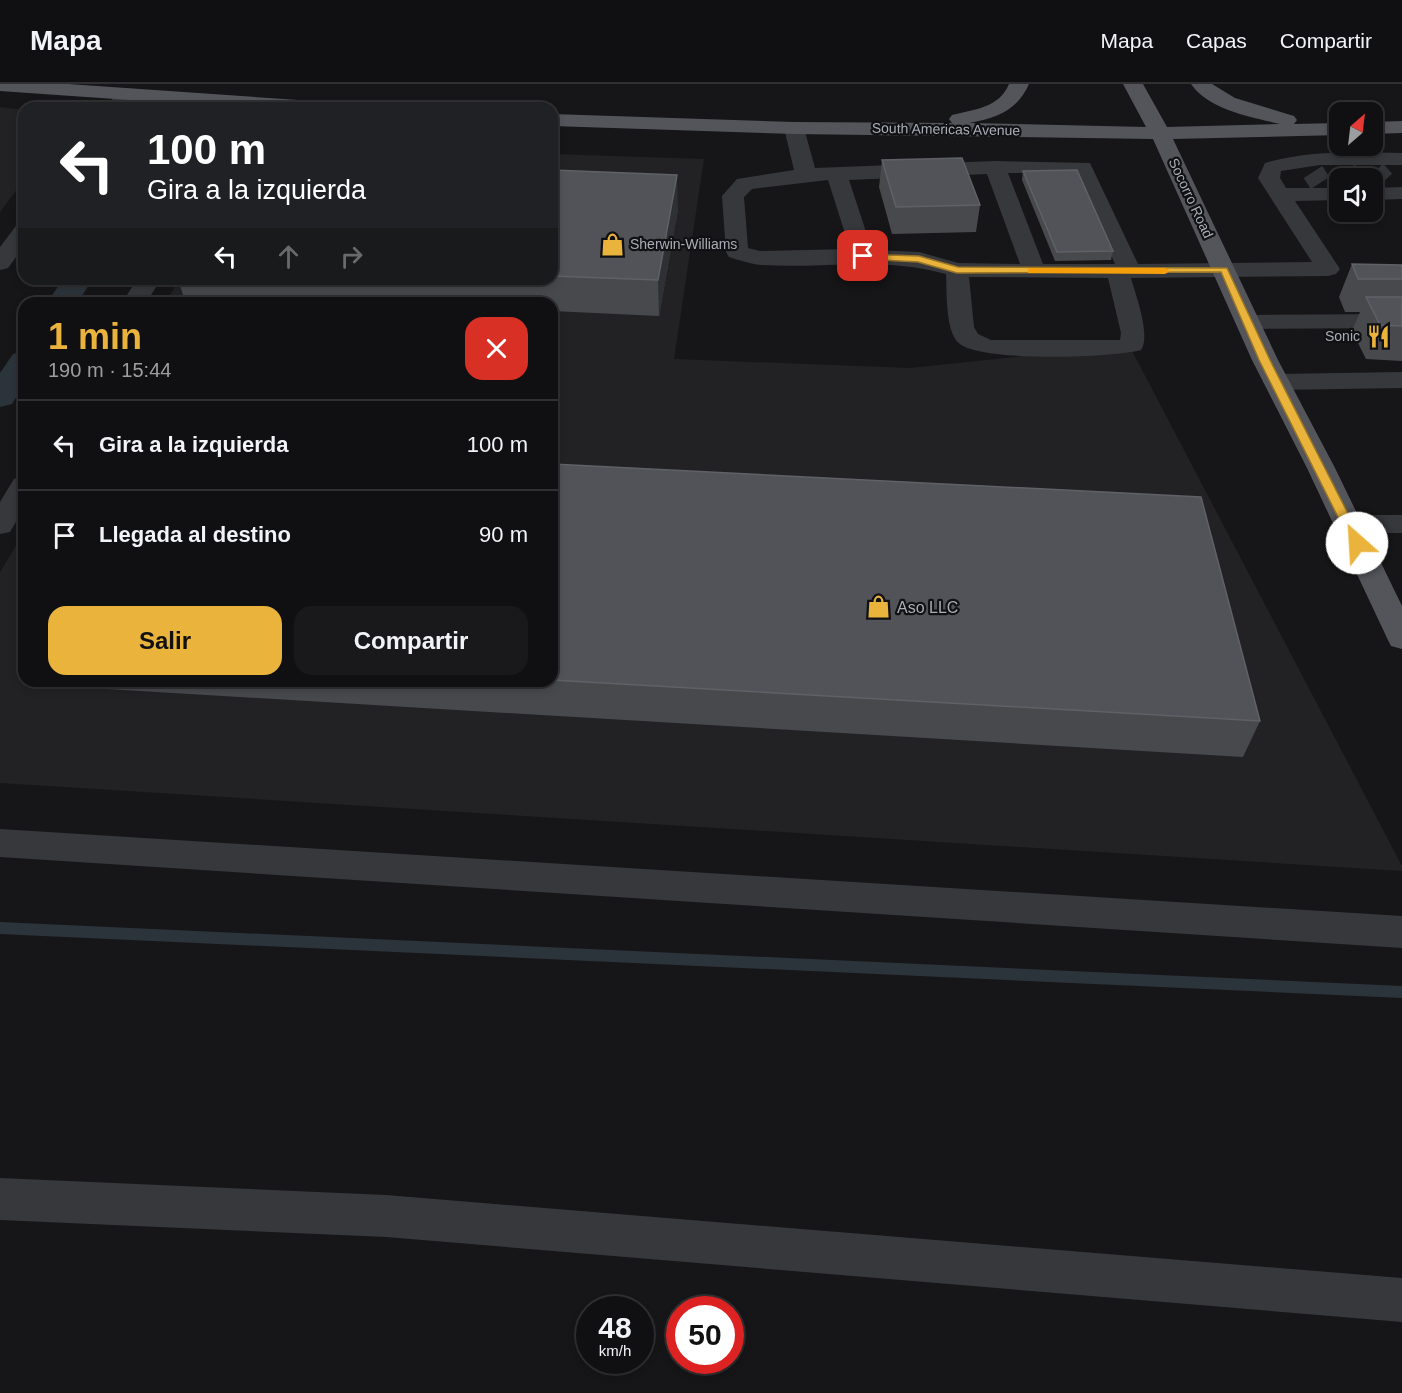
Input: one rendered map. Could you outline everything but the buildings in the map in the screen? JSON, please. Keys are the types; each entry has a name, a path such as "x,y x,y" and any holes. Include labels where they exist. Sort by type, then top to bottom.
{"main road":[{"path":"903,128 984,115 1002,107 1013,98 1019,84"},
{"name":"Socorro Road","path":"1133,84 1160,133 1276,382 1402,638"},
{"path":"1201,84 1204,88 1259,114 1329,127"},
{"path":"0,85 121,102"},
{"name":"South Americas Avenue","path":"558,120 794,128 1160,133 1329,129"},
{"path":"1383,128 1402,127"}],"street":[{"path":"794,128 806,175"},
{"path":"1383,181 1401,160"},
{"path":"957,270 962,327 968,339 988,346 1116,348 1132,345 1133,333 1124,271 1083,167 995,167 806,175 746,183 733,196 737,252 759,258 863,256 919,259 957,270 1124,271 1339,269 1279,195 1269,178 1272,167 1287,162 1322,181"},
{"path":"995,167 1034,271"},
{"path":"836,173 863,256"},
{"path":"1279,195 1322,181"},
{"path":"0,263 18,239"},
{"path":"1248,322 1402,321"},
{"path":"1276,382 1402,380"},
{"path":"0,525 18,495"},
{"path":"1347,524 1402,524"},
{"path":"0,843 1402,932"},
{"path":"0,1199 386,1216 1402,1299"}],"shaded area":[{"path":"0,107 18,109 18,188 0,212"},
{"path":"558,154 704,159 674,359 910,368 1129,345 1402,866 1402,871 0,783 0,572 18,543 18,687 558,687 558,297 169,297 176,285 558,285"}],"waterway":[{"path":"66,297 74,285"},
{"path":"0,397 18,370"},
{"path":"0,928 1402,992"}],"tunnel":[{"path":"1313,172 1320,183"}],"slow traffic":[{"path":"1031,271 1165,271"}],"place":[{"name":"Sherwin-Williams","path":"612,244"},
{"name":"Sonic","path":"1378,336"},
{"name":"Aso LLC","path":"879,607"}],"route":[{"path":"863,256 919,259 957,270 1224,270 1265,360 1357,543"}]}
